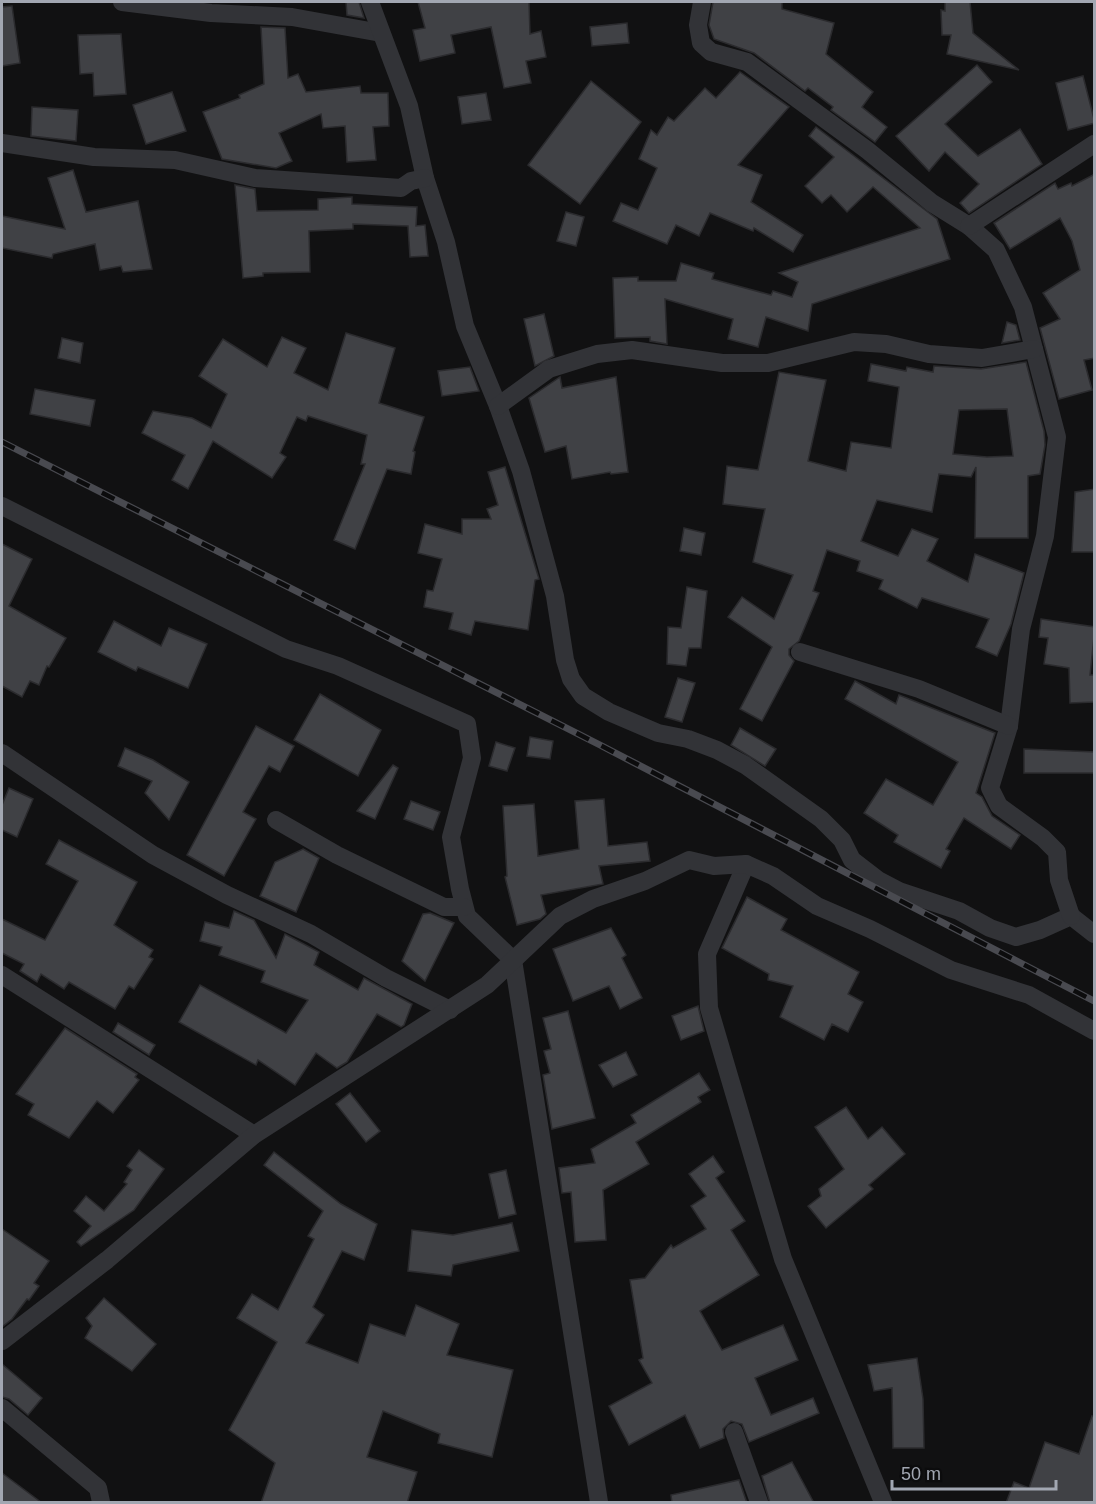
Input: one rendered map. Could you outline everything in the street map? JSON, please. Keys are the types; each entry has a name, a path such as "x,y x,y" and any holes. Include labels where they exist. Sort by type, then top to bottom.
{"street":[{"path":"122,2 212,13 292,17 381,33"},
{"path":"370,2 409,106 425,178 446,242 465,326 498,406 520,471 555,596 565,660 571,679 583,696 609,712 658,733 688,739 745,765 821,819 842,840 852,860 878,880 898,891 959,910 990,928 1016,937 1040,930 1071,916"},
{"path":"702,2 698,25 701,43 711,52 747,62 867,150 932,203 969,226 996,250 1023,307 1057,437 1045,536 1021,629 1009,726 990,788 999,806 1043,838 1057,852 1059,880 1071,916 1095,934"},
{"path":"2,143 94,157 175,160 255,178 401,188 411,181 425,178"},
{"path":"969,226 1095,144"},
{"path":"498,406 549,369 597,354 632,350 722,363 768,363 854,342 886,344 929,354 982,358 1034,349"},
{"path":"2,506 286,649 338,666 467,724 472,758 451,837 467,916 513,960 599,1503"},
{"path":"800,652 920,689 1009,726"},
{"path":"2,753 153,855 227,895 311,934 386,978 450,1010"},
{"path":"276,820 337,855 444,907 464,907"},
{"path":"2,1341 107,1260 254,1135 487,985 560,916 593,898 645,881 689,860 714,866 746,864 773,876 817,906 870,928 951,970 1029,995 1095,1031"},
{"path":"746,864 707,954 709,1008 783,1259 884,1503"},
{"path":"2,975 254,1135"},
{"path":"2,1408 98,1488 101,1503"},
{"path":"734,1432 759,1503"}],"building":[{"path":"346,2 359,2 364,18 347,15"},
{"path":"418,2 529,2 530,34 541,31 546,57 526,61 531,83 504,88 491,27 451,35 455,53 420,61 413,30 425,28"},
{"path":"713,2 782,2 782,9 834,23 826,54 873,92 862,107 887,127 875,142 831,110 833,107 808,88 805,91 754,53 714,39 709,25"},
{"path":"945,2 970,2 973,33 1019,70 947,54 951,35 942,35 941,10 945,11"},
{"path":"12,6 20,63 2,66 2,7"},
{"path":"627,23 629,43 592,46 590,27"},
{"path":"261,27 285,28 288,78 298,74 306,92 360,86 361,93 388,93 389,126 373,127 376,160 347,162 345,126 323,128 321,114 279,133 292,161 276,168 222,159 203,112 240,98 239,95 264,84"},
{"path":"121,34 126,94 94,96 93,73 80,74 78,35"},
{"path":"977,65 992,82 945,124 978,156 1020,129 1042,164 969,213 960,203 979,184 945,152 929,171 896,136"},
{"path":"740,72 789,107 738,165 762,175 751,202 803,235 793,252 754,228 753,231 710,213 699,236 676,225 667,244 613,221 621,203 638,210 657,168 639,159 651,130 657,135 668,117 674,121 705,88 716,98"},
{"path":"1083,76 1095,123 1068,130 1056,83"},
{"path":"591,81 641,122 580,204 528,165"},
{"path":"172,92 186,131 146,144 133,105"},
{"path":"486,93 491,120 462,124 458,97"},
{"path":"32,107 78,110 76,141 31,136"},
{"path":"816,127 937,219 950,259 812,304 808,331 766,317 758,347 728,339 733,319 665,299 667,344 650,341 650,337 615,338 613,278 638,277 638,281 676,281 681,263 714,273 712,279 771,295 773,291 792,297 798,282 779,273 920,228 873,187 847,212 831,195 822,203 805,186 834,157 809,136"},
{"path":"73,170 86,212 138,201 152,269 123,272 121,266 100,270 95,244 53,254 52,258 2,248 2,216 65,229 48,178"},
{"path":"1095,174 1095,358 1084,360 1092,390 1059,399 1040,328 1060,319 1043,293 1080,270 1072,241 1060,218 1010,249 994,223 1055,183 1058,189 1071,183 1072,186"},
{"path":"235,185 255,189 257,211 318,210 318,199 352,197 352,204 417,207 416,226 425,225 428,256 410,257 408,226 353,224 353,229 309,231 310,272 263,273 263,276 243,278"},
{"path":"566,212 584,217 576,246 557,241"},
{"path":"544,314 554,356 535,366 524,319"},
{"path":"1007,322 1016,325 1020,340 1002,343"},
{"path":"346,333 395,348 379,403 424,417 413,451 415,452 411,474 387,469 355,549 334,540 365,464 361,464 367,435 308,416 306,421 297,417 280,453 286,457 272,478 213,441 188,489 172,480 185,455 142,433 153,411 192,418 211,428 227,394 199,376 223,339 267,367 282,337 306,348 294,373 328,390"},
{"path":"62,338 83,343 80,363 58,358"},
{"path":"1026,362 1044,431 1045,445 1040,474 1028,476 1028,538 975,538 976,467 971,477 939,474 932,512 877,500 861,541 898,556 912,529 938,539 927,561 968,582 975,554 1024,573 1011,624 997,656 976,647 989,619 922,598 917,608 879,589 883,580 857,571 860,561 827,550 813,591 819,593 799,641 789,649 789,655 794,661 762,721 740,709 772,647 728,617 742,597 774,619 793,575 753,562 765,509 723,504 727,466 758,470 779,372 826,380 808,461 846,471 851,442 891,448 899,387 868,381 871,364 906,371 907,367 933,372 934,366 981,369","holes":["1007,409 1013,456 987,457 953,454 959,410"]},
{"path":"470,367 479,391 442,396 438,371"},
{"path":"560,377 562,388 616,377 628,472 611,474 610,472 572,479 566,446 545,452 529,398"},
{"path":"35,389 95,400 90,426 30,414"},
{"path":"505,467 539,579 535,580 528,630 475,621 471,635 449,629 453,613 424,607 427,590 433,591 442,559 418,553 425,524 462,534 462,519 491,519 487,509 498,505 488,472"},
{"path":"1095,489 1095,552 1072,552 1075,492"},
{"path":"684,528 705,533 701,555 680,551"},
{"path":"2,544 32,559 9,606 66,638 49,667 47,666 39,685 30,681 22,697 2,686"},
{"path":"687,587 707,591 701,648 689,648 686,666 667,664 668,627 681,628"},
{"path":"1041,619 1095,627 1090,675 1095,675 1095,702 1070,703 1069,668 1044,664 1048,638 1039,637"},
{"path":"114,621 161,646 169,628 207,644 188,688 138,667 136,671 98,652"},
{"path":"678,678 695,683 682,722 665,717"},
{"path":"855,681 896,704 899,695 995,733 976,793 982,797 992,816 1020,835 1011,849 964,818 946,849 950,851 941,868 894,842 898,835 864,813 886,779 933,805 958,762 845,699"},
{"path":"320,694 381,730 358,776 294,740"},
{"path":"256,726 294,746 280,772 269,766 243,812 256,819 224,876 187,855"},
{"path":"740,728 776,749 765,766 731,745"},
{"path":"530,737 553,741 550,759 527,756"},
{"path":"496,742 515,748 507,771 489,766"},
{"path":"125,748 153,760 189,782 169,820 145,793 152,781 118,766"},
{"path":"1024,749 1095,752 1095,773 1024,773"},
{"path":"393,765 398,768 375,819 357,811"},
{"path":"9,788 33,799 17,837 2,830 2,805"},
{"path":"604,799 608,846 647,842 650,861 599,866 603,884 541,895 546,914 540,919 517,925 505,877 507,876 503,806 534,804 538,856 579,849 575,801"},
{"path":"411,801 440,812 433,830 404,819"},
{"path":"59,840 137,882 114,925 153,950 149,957 153,959 134,989 129,986 115,1009 69,982 64,989 41,974 37,982 20,971 24,964 2,953 2,919 45,940 78,881 46,864"},
{"path":"303,849 319,858 296,912 260,896 275,862"},
{"path":"747,897 787,919 781,930 859,972 848,994 863,1002 848,1032 832,1024 824,1040 780,1017 793,986 768,980 769,974 722,948"},
{"path":"234,911 254,920 276,958 285,934 319,952 314,965 358,990 364,978 412,1004 404,1025 401,1027 377,1014 347,1062 337,1068 316,1053 295,1085 258,1060 256,1065 179,1022 200,985 286,1033 308,1000 261,982 265,971 219,955 222,947 200,941 205,922 229,928"},
{"path":"430,913 454,923 425,981 402,961 423,914"},
{"path":"611,928 626,955 622,958 642,998 620,1009 609,986 573,1001 553,949"},
{"path":"698,1006 704,1031 681,1040 672,1016"},
{"path":"568,1011 595,1118 552,1129 543,1075 550,1073 544,1051 551,1049 543,1018"},
{"path":"118,1023 155,1045 149,1055 113,1032"},
{"path":"65,1028 137,1074 135,1077 139,1080 113,1113 97,1101 69,1138 28,1115 34,1104 16,1094"},
{"path":"626,1052 637,1075 613,1087 599,1065"},
{"path":"699,1073 710,1090 698,1097 701,1102 636,1142 649,1164 603,1190 606,1240 575,1242 571,1192 562,1193 559,1168 595,1163 591,1149 636,1123 631,1115"},
{"path":"350,1093 380,1131 366,1142 336,1104"},
{"path":"846,1107 868,1139 882,1127 905,1154 869,1185 873,1189 826,1228 808,1206 821,1196 819,1189 844,1169 815,1127"},
{"path":"139,1150 164,1169 134,1210 81,1246 77,1242 91,1226 74,1211 86,1196 104,1211 127,1184 124,1182 132,1170 127,1166"},
{"path":"274,1152 341,1204 377,1224 364,1260 342,1251 313,1307 324,1315 306,1343 358,1363 370,1324 405,1336 416,1305 459,1324 447,1355 513,1370 492,1457 438,1443 440,1434 383,1411 367,1457 417,1472 407,1503 261,1503 275,1463 229,1430 277,1342 237,1318 252,1294 278,1310 314,1239 308,1236 323,1211 264,1165"},
{"path":"713,1156 724,1172 716,1178 745,1221 731,1230 759,1275 700,1311 722,1350 783,1325 798,1360 755,1378 771,1415 813,1398 819,1413 749,1442 742,1424 731,1421 723,1429 724,1438 700,1448 685,1415 629,1445 609,1406 652,1383 639,1360 643,1358 630,1280 645,1278 671,1245 673,1248 706,1229 691,1206 706,1196 689,1174"},
{"path":"506,1170 516,1214 499,1218 489,1174"},
{"path":"512,1223 519,1251 453,1265 451,1276 408,1271 412,1230 453,1235"},
{"path":"2,1229 49,1261 34,1283 39,1286 12,1319 2,1327"},
{"path":"104,1298 156,1344 132,1371 85,1338 92,1326 86,1318"},
{"path":"917,1358 923,1399 924,1448 893,1448 892,1388 874,1391 868,1365"},
{"path":"2,1364 42,1398 28,1415 9,1399 2,1397"},
{"path":"1092,1416 1095,1417 1095,1503 1006,1503 1014,1482 1029,1488 1045,1442 1079,1454"},
{"path":"792,1462 814,1503 770,1503 762,1476"},
{"path":"2,1473 42,1503 2,1503"},
{"path":"739,1480 747,1503 672,1503 671,1495"}],"railway":[{"path":"2,442 600,745 1094,1001"}]}
